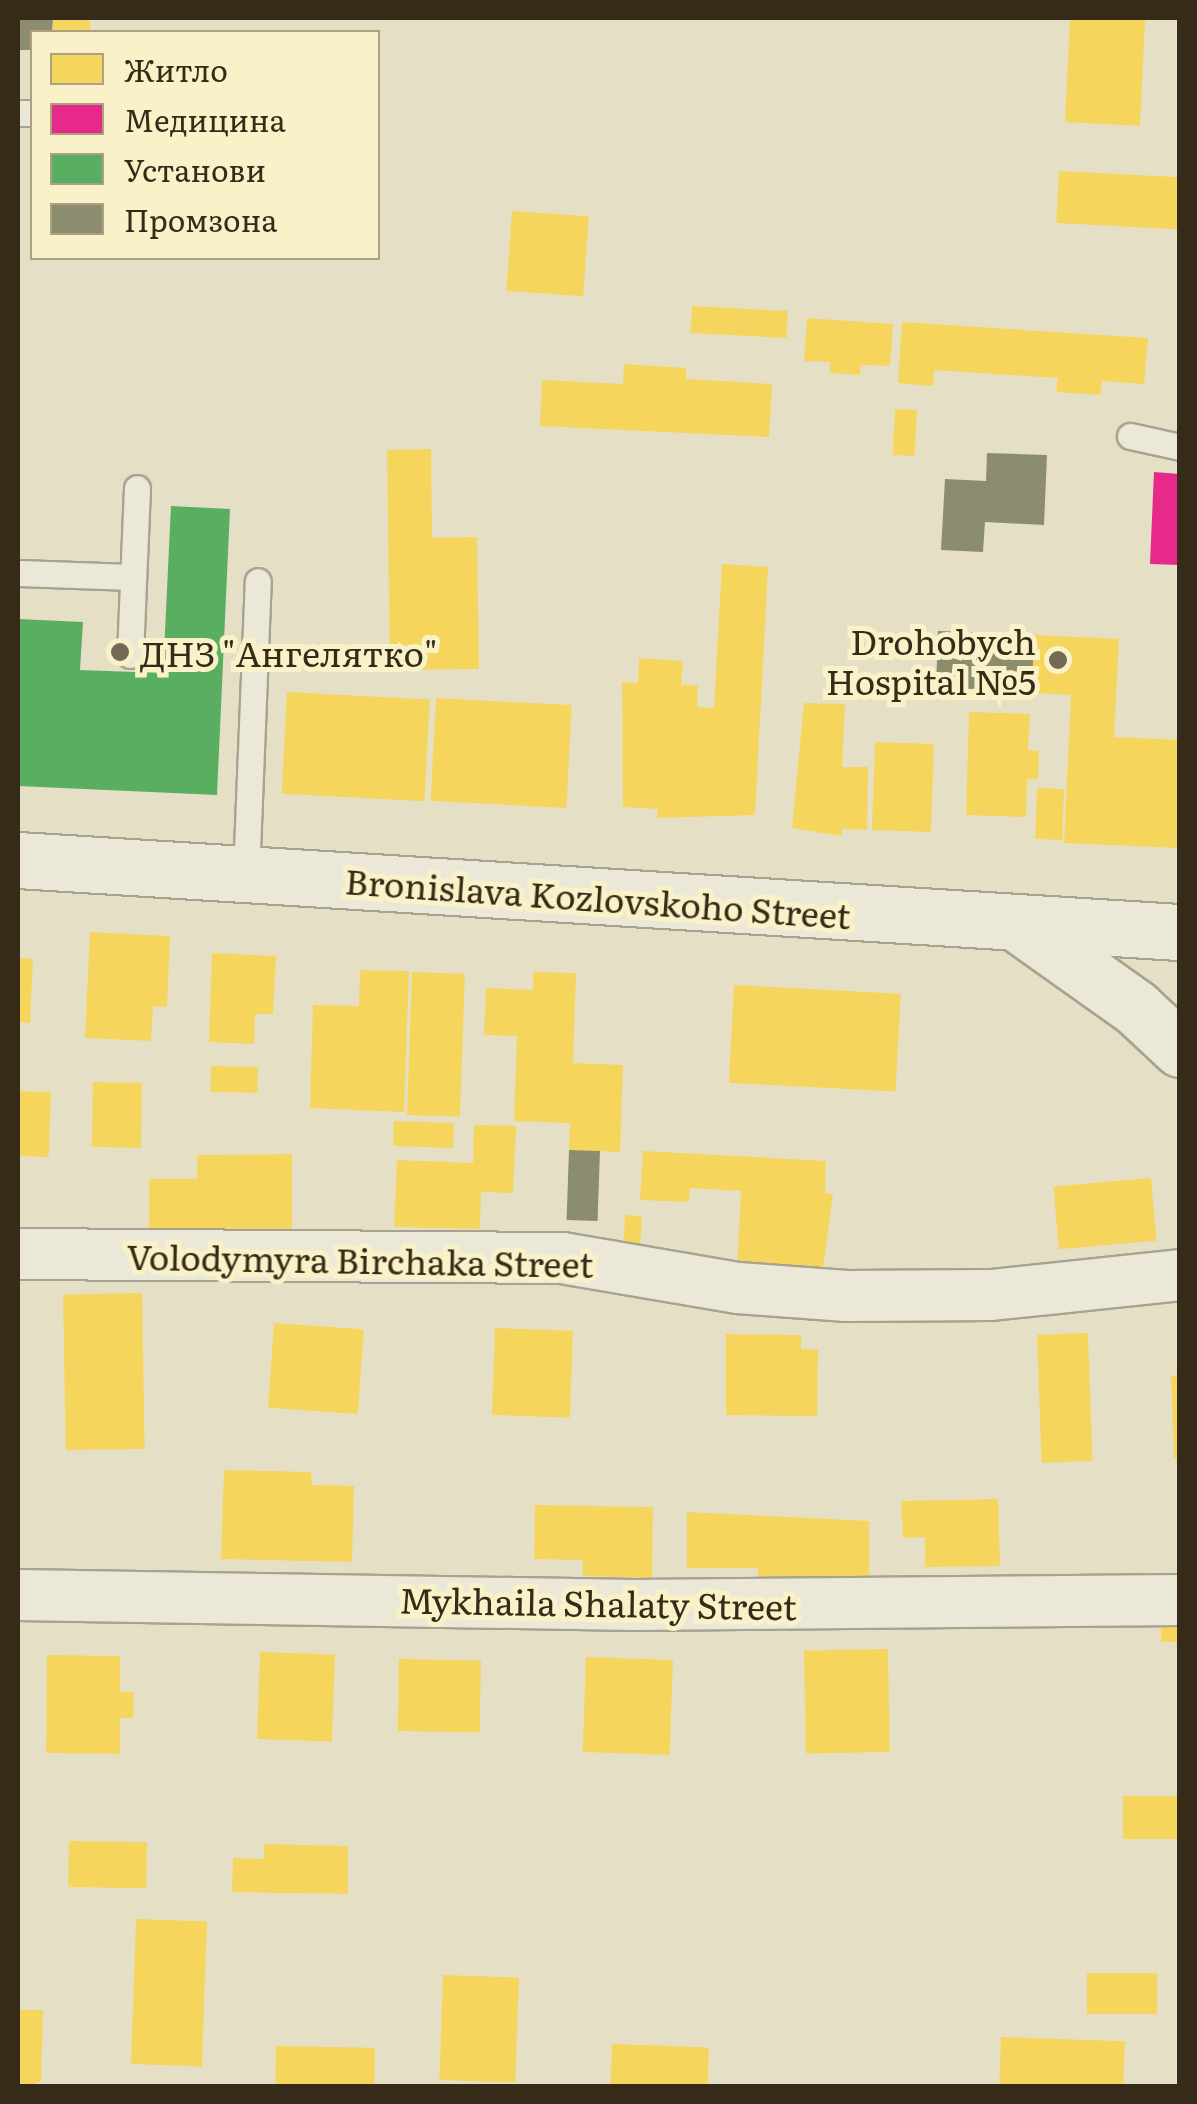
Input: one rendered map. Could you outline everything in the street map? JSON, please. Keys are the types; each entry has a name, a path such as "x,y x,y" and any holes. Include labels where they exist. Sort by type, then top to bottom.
{"street":[{"name":"Bronislava Kozlovskoho Street","path":"18,860 1180,932"},
{"path":"1018,924 1136,1008 1180,1049"},
{"name":"Volodymyra Birchaka Street","path":"18,1254 562,1258 738,1288 847,1296 991,1296 1180,1275"},
{"name":"Mykhaila Shalaty Street","path":"18,1595 634,1605 1180,1600"}],"lane":[{"path":"1130,436 1180,447"},
{"path":"130,655 137,488"},
{"path":"18,573 133,577"},
{"path":"246,875 258,581"}],"building: Житло":[{"path":"53,18 90,18 90,30 53,30"},
{"path":"1070,18 1159,18 1145,21 1140,126 1065,122"},
{"path":"1059,171 1180,177 1177,229 1056,223"},
{"path":"512,211 589,216 583,296 506,291"},
{"path":"692,306 788,311 786,338 691,333"},
{"path":"807,318 893,324 890,366 861,365 860,375 830,373 830,362 804,361"},
{"path":"902,322 1148,338 1144,384 1102,381 1100,395 1056,392 1058,378 934,370 933,386 898,383"},
{"path":"624,364 686,368 686,379 772,384 769,437 540,426 542,380 623,384"},
{"path":"895,409 917,410 915,456 893,455"},
{"path":"431,449 432,538 477,537 479,669 390,670 387,450"},
{"path":"722,564 768,567 755,815 657,818 658,809 623,807 622,682 638,683 639,658 683,661 681,685 698,686 697,707 714,708"},
{"path":"1034,635 1119,639 1114,737 1180,740 1180,848 1064,843 1071,695 1031,693"},
{"path":"287,692 430,699 424,801 282,794"},
{"path":"436,698 572,705 566,808 431,801"},
{"path":"804,703 845,704 842,767 868,767 867,830 842,829 841,836 792,828"},
{"path":"969,712 1030,714 1028,750 1039,751 1038,779 1027,779 1026,817 966,815"},
{"path":"875,742 934,744 931,832 872,830"},
{"path":"1037,788 1064,789 1062,840 1035,839"},
{"path":"90,932 170,936 167,1007 153,1006 151,1041 85,1038"},
{"path":"212,953 276,956 273,1014 255,1014 254,1044 209,1042"},
{"path":"18,958 33,959 30,1023 18,1022"},
{"path":"360,970 409,971 404,1112 310,1108 313,1005 359,1006"},
{"path":"412,972 465,974 460,1117 407,1115"},
{"path":"533,972 576,973 573,1063 623,1065 620,1152 569,1150 570,1123 514,1121 517,1036 484,1035 486,988 533,990"},
{"path":"734,985 901,994 896,1092 729,1083"},
{"path":"211,1066 258,1067 258,1093 211,1092"},
{"path":"93,1082 142,1083 141,1148 92,1147"},
{"path":"18,1091 51,1092 49,1157 18,1156"},
{"path":"394,1121 454,1123 453,1148 393,1146"},
{"path":"474,1125 516,1126 513,1193 481,1192 480,1229 394,1227 397,1160 473,1163"},
{"path":"643,1151 826,1161 825,1193 833,1194 822,1275 737,1270 741,1191 690,1188 689,1202 640,1200"},
{"path":"292,1154 292,1229 149,1230 149,1179 197,1179 197,1155"},
{"path":"1151,1178 1156,1241 1059,1249 1053,1187"},
{"path":"625,1215 642,1216 640,1248 623,1247"},
{"path":"142,1293 145,1449 66,1450 63,1294"},
{"path":"274,1323 364,1329 358,1414 268,1408"},
{"path":"495,1328 573,1331 570,1418 492,1415"},
{"path":"1088,1333 1092,1461 1041,1463 1037,1335"},
{"path":"726,1334 801,1335 801,1349 818,1350 817,1416 726,1415"},
{"path":"1180,1375 1180,1458 1174,1458 1171,1376"},
{"path":"224,1470 311,1472 312,1485 354,1486 352,1562 221,1559"},
{"path":"998,1499 1000,1566 925,1567 925,1537 903,1538 901,1501"},
{"path":"535,1505 653,1507 652,1578 583,1576 583,1560 534,1559"},
{"path":"687,1512 869,1521 869,1581 758,1580 758,1568 687,1568"},
{"path":"1161,1618 1180,1618 1180,1642 1161,1642"},
{"path":"888,1649 890,1752 806,1753 804,1650"},
{"path":"260,1652 335,1655 332,1742 257,1739"},
{"path":"47,1655 120,1656 120,1692 134,1692 133,1718 120,1718 120,1754 46,1753"},
{"path":"586,1657 673,1660 670,1755 583,1752"},
{"path":"399,1659 481,1660 480,1732 398,1731"},
{"path":"1123,1796 1180,1796 1180,1839 1123,1839"},
{"path":"69,1841 147,1842 146,1888 68,1887"},
{"path":"264,1844 348,1846 348,1894 232,1892 233,1858 264,1859"},
{"path":"136,1919 207,1921 202,2066 131,2064"},
{"path":"1087,1973 1157,1973 1157,2014 1087,2014"},
{"path":"443,1975 519,1978 515,2083 439,2080"},
{"path":"18,2010 43,2010 41,2081 32,2086 18,2086"},
{"path":"1001,2037 1125,2041 1123,2086 999,2086"},
{"path":"612,2044 709,2047 708,2086 611,2086"},
{"path":"276,2046 375,2048 374,2086 275,2086"}],"building: Медицина":[{"path":"1154,472 1180,474 1180,565 1150,564"}],"building: Установи":[{"path":"171,506 230,509 217,795 18,786 18,619 83,622 80,670 163,673"}],"building: Промзона":[{"path":"18,18 53,18 52,30 30,30 30,50 18,50"},
{"path":"987,453 1047,455 1044,525 985,522 983,552 941,550 945,479 986,481"},
{"path":"938,631 1034,634 1032,692 936,689"},
{"path":"569,1150 600,1151 598,1221 567,1220"}],"place":[{"name":"ДНЗ \"Ангелятко\"","path":"120,652"},
{"name":"Drohobych Hospital №5","path":"1058,660"}]}
